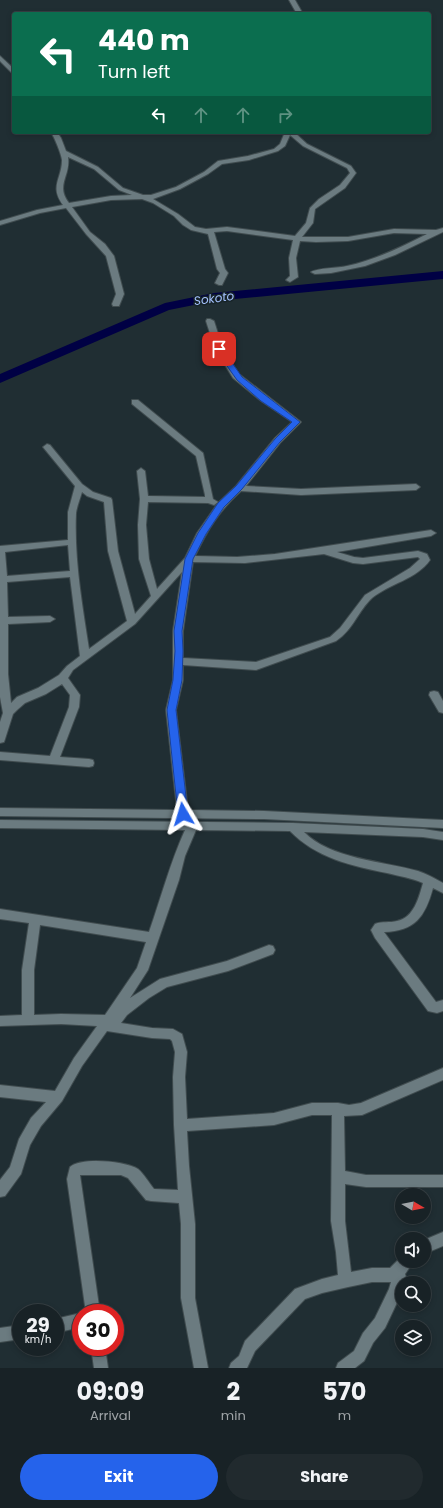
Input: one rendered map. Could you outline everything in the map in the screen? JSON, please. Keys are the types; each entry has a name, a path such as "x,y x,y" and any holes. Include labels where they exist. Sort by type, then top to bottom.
{"street":[{"path":"292,0 299,12"},
{"path":"0,58 12,71"},
{"path":"55,134 65,159 59,190 67,207 88,234 102,246 110,256 120,294 116,304"},
{"path":"0,223 32,212 111,198 152,197 185,186 220,162 249,158 276,150 283,145 288,134"},
{"path":"290,280 294,277 291,270 293,251 298,238 309,226 312,218 312,208 317,203 338,190 347,182 353,173 349,167 305,145 291,134"},
{"path":"62,152 96,168 121,189 145,197 176,215 185,224 193,229 206,231 227,229 264,236 316,240 370,236 394,231 439,231"},
{"path":"206,231 211,233 221,269 224,273 219,283"},
{"path":"315,272 335,272 366,264 439,231"},
{"path":"0,739 8,713 21,700 42,691 63,678 70,668 132,622 189,559 202,533 221,505 239,488 278,440 297,422 264,399 236,376 219,349 210,321"},
{"path":"135,402 200,456 210,495 209,500"},
{"path":"47,447 79,486 90,494 108,500 113,551 132,622"},
{"path":"141,471 144,499 142,525 144,559 155,596"},
{"path":"79,486 72,512 73,542 75,574 85,656"},
{"path":"239,488 301,492 416,487"},
{"path":"144,499 209,500 221,505"},
{"path":"189,559 253,559 432,533"},
{"path":"8,713 5,704 0,669 4,604 0,550 73,542"},
{"path":"178,661 256,666 333,639 346,629 367,598 425,560 424,556 418,554 358,561 323,550"},
{"path":"183,814 171,717 178,680 178,631 189,559"},
{"path":"2,579 75,574"},
{"path":"3,621 50,619"},
{"path":"54,760 74,706 75,695 63,678"},
{"path":"0,756 89,763"},
{"path":"0,812 243,814 443,824"},
{"path":"0,824 192,827 263,826 443,836"},
{"path":"109,1024 142,970 173,880 179,856 192,827"},
{"path":"293,827 298,834 321,849 343,857 429,880 443,888"},
{"path":"429,880 425,899 413,919 399,926 379,927 377,930 379,935 432,1007 437,1008 443,1005"},
{"path":"0,914 35,921 153,938"},
{"path":"28,1020 28,970 35,921"},
{"path":"0,1191 16,1170 24,1143 36,1122 58,1097 78,1062 109,1024 123,1011 164,983 228,966 269,950"},
{"path":"0,1021 28,1020 109,1024 152,1033 173,1034 178,1038 181,1052 179,1077 180,1125 188,1224 188,1298 201,1368"},
{"path":"180,1125 274,1119 312,1109 326,1110 338,1108 349,1111 362,1109 443,1074"},
{"path":"0,1091 58,1097"},
{"path":"338,1108 338,1221 343,1252 345,1281"},
{"path":"92,1304 73,1173 75,1170 80,1168 122,1169 134,1174 151,1195 185,1197"},
{"path":"338,1176 366,1181 443,1181"},
{"path":"431,1244 443,1239"},
{"path":"236,1368 244,1361 250,1346 300,1294 322,1286 372,1275 391,1275 401,1268"},
{"path":"343,1368 359,1356 368,1338 380,1323 396,1290 399,1277 397,1272"},
{"path":"0,1336 12,1334"},
{"path":"99,1356 101,1368"}],"waterway":[{"name":"Sokoto","path":"0,379 165,307 214,297 443,275"}],"route":[{"path":"183,814 171,710 178,680 178,631 189,559 202,533 221,505 239,488 278,440 297,422 291,416 264,399 236,376 219,349"}]}
